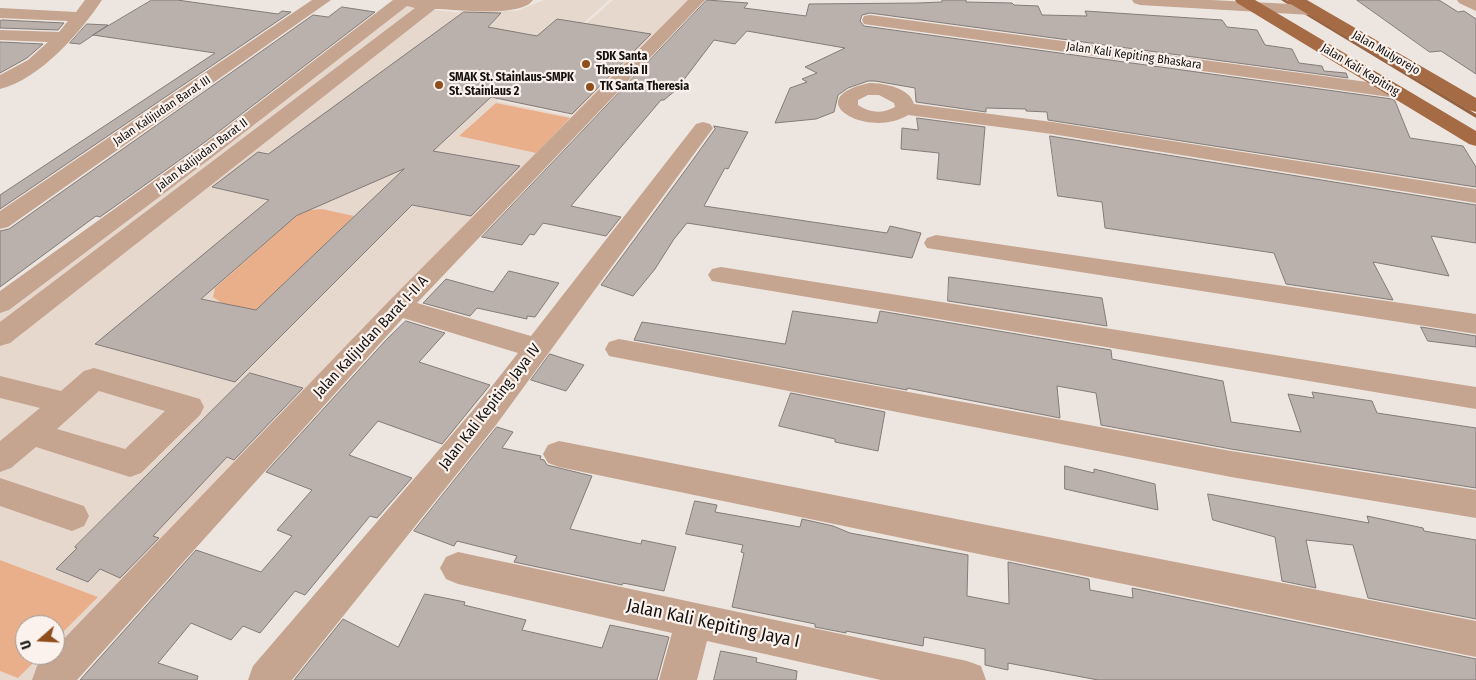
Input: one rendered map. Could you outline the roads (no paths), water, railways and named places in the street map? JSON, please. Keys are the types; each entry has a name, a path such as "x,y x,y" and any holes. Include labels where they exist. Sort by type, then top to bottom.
{"main road":[{"name":"Jalan Kali Kepiting","path":"1256,6 1476,140"},
{"name":"Jalan Mulyorejo","path":"1304,7 1476,106"}],"street":[{"path":"0,83 34,64 64,37 94,0"},
{"path":"395,3 509,6 525,0"},
{"name":"Jalan Kalijudan Barat I-II A","path":"51,680 398,307 697,0"},
{"path":"1140,0 1304,7"},
{"path":"1465,0 1476,6"},
{"name":"Jalan Kalijudan Barat III","path":"0,222 321,2"},
{"name":"Jalan Kalijudan Barat II","path":"0,304 212,148 395,3"},
{"path":"0,336 443,3"},
{"path":"0,13 79,17"},
{"name":"Jalan Kali Kepiting Bhaskara","path":"870,20 1397,92"},
{"path":"0,35 64,37"},
{"path":"904,109 1052,128 1476,196"},
{"name":"Jalan Kali Kepiting Jaya IV","path":"268,680 485,417 703,128"},
{"path":"936,243 1476,324"},
{"path":"721,275 1476,398"},
{"path":"398,307 536,348"},
{"path":"619,349 1231,464 1476,504"},
{"path":"0,459 94,380 189,407 130,464 31,433"},
{"path":"0,387 65,403"},
{"path":"559,454 1476,639"},
{"path":"0,492 72,516"},
{"name":"Jalan Kali Kepiting Jaya I","path":"458,568 967,680"},
{"path":"678,680 694,620"}],"waterway":[{"path":"1283,0 1476,116"}],"place":[{"name":"SDK Santa Theresia II","path":"586,64"},
{"name":"SMAK St. Stainlaus-SMPK St. Stainlaus 2","path":"439,85"},
{"name":"TK Santa Theresia","path":"590,87"}]}
